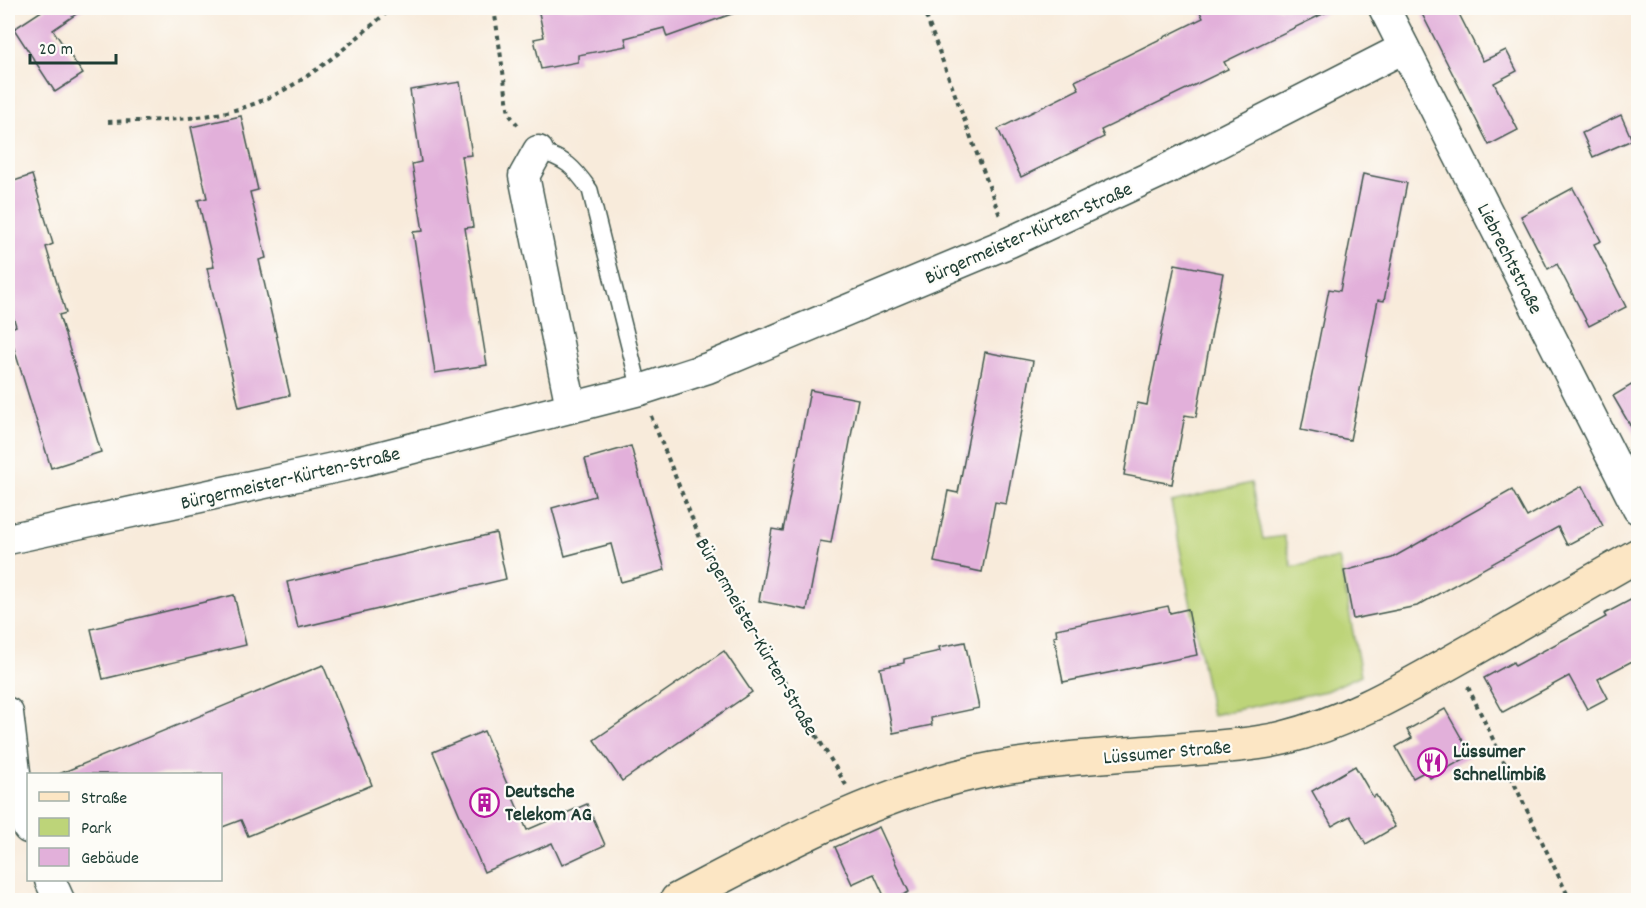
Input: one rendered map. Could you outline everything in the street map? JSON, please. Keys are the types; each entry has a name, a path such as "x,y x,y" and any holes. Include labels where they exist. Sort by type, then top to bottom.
{"main road":[{"name":"Lüssumer Straße","path":"677,900 794,838 861,809 918,789 992,769 1282,738 1345,717 1455,659 1638,555"}],"street":[{"name":"Liebrechtstraße","path":"1384,8 1638,509"},
{"name":"Bürgermeister-Kürten-Straße","path":"8,539 347,465 640,390 708,368 1010,242 1165,170 1404,48"},
{"path":"538,151 524,176 571,407"},
{"path":"8,713 19,807 27,826"},
{"path":"51,881 59,900"}],"lane":[{"path":"538,151 560,157 576,170 590,190 640,390"}],"path":[{"path":"108,122 190,117 244,107 312,74 392,8"},
{"path":"494,8 509,114 538,151"},
{"path":"923,8 1010,242"},
{"name":"Bürgermeister-Kürten-Straße","path":"640,390 704,548 861,809"},
{"path":"1455,659 1570,900"}],"green space":[{"path":"1251,483 1263,539 1284,536 1292,567 1339,558 1361,675 1326,691 1212,715 1171,502"}],"building":[{"path":"46,8 85,8 53,30 83,74 55,92 14,29"},
{"path":"538,8 739,8 740,11 667,37 664,28 625,38 627,46 578,55 578,62 541,69 534,39 544,37"},
{"path":"1198,8 1335,8 1224,62 1228,69 1101,130 1104,137 1021,177 998,129 1079,89 1075,81 1203,18"},
{"path":"1419,8 1456,8 1483,61 1506,50 1517,71 1494,83 1518,130 1489,145"},
{"path":"460,82 472,155 462,156 473,227 465,228 487,365 435,373 413,232 423,231 412,164 421,162 410,90"},
{"path":"1621,115 1632,140 1593,157 1582,133"},
{"path":"241,116 258,190 250,192 266,258 259,260 290,395 239,407 207,268 214,267 198,200 207,198 191,127"},
{"path":"1363,174 1407,183 1384,301 1378,300 1350,440 1301,430 1329,289 1340,291"},
{"path":"32,175 53,244 46,247 66,313 59,315 101,452 51,468 8,329 16,326 8,300 8,183"},
{"path":"1573,188 1601,241 1594,244 1626,307 1589,326 1557,264 1548,269 1521,216"},
{"path":"1175,264 1223,273 1196,417 1185,415 1172,484 1124,475 1137,403 1147,405"},
{"path":"985,352 1033,361 1006,504 995,502 982,572 934,562 948,491 958,493"},
{"path":"1638,381 1638,439 1613,396"},
{"path":"810,390 858,399 831,543 820,541 807,610 759,601 772,529 783,531"},
{"path":"631,446 665,570 621,582 611,544 565,556 552,508 595,496 585,459"},
{"path":"1582,486 1603,526 1567,545 1558,527 1417,606 1353,619 1344,571 1392,558 1512,490 1527,517"},
{"path":"496,533 506,579 298,628 287,582"},
{"path":"234,595 246,645 103,679 91,629"},
{"path":"1638,596 1638,658 1598,679 1608,698 1587,709 1569,676 1503,712 1484,678 1513,662 1515,666 1606,617 1604,614"},
{"path":"1168,606 1170,613 1188,609 1197,655 1063,682 1054,637 1057,636 1056,629"},
{"path":"965,642 979,708 931,718 932,725 893,733 880,668 904,663 904,659 940,651 939,647"},
{"path":"724,651 752,692 622,781 594,740"},
{"path":"323,665 372,785 248,836 241,820 222,827 222,773 61,773"},
{"name":"Lüssumer Schnellimbiß","path":"1445,709 1471,755 1430,778 1426,771 1413,778 1396,747 1412,738 1407,730"},
{"name":"Deutsche Telekom AG","path":"484,731 527,830 587,804 605,845 562,865 552,843 484,872 433,752"},
{"path":"1355,766 1373,797 1376,795 1395,827 1366,844 1350,816 1332,826 1312,791"},
{"path":"879,827 909,892 892,900 886,900 874,874 852,884 835,847"}],"place":[{"name":"Lüssumer Schnellimbiß","path":"1432,762"},
{"name":"Deutsche Telekom AG","path":"484,802"}]}
